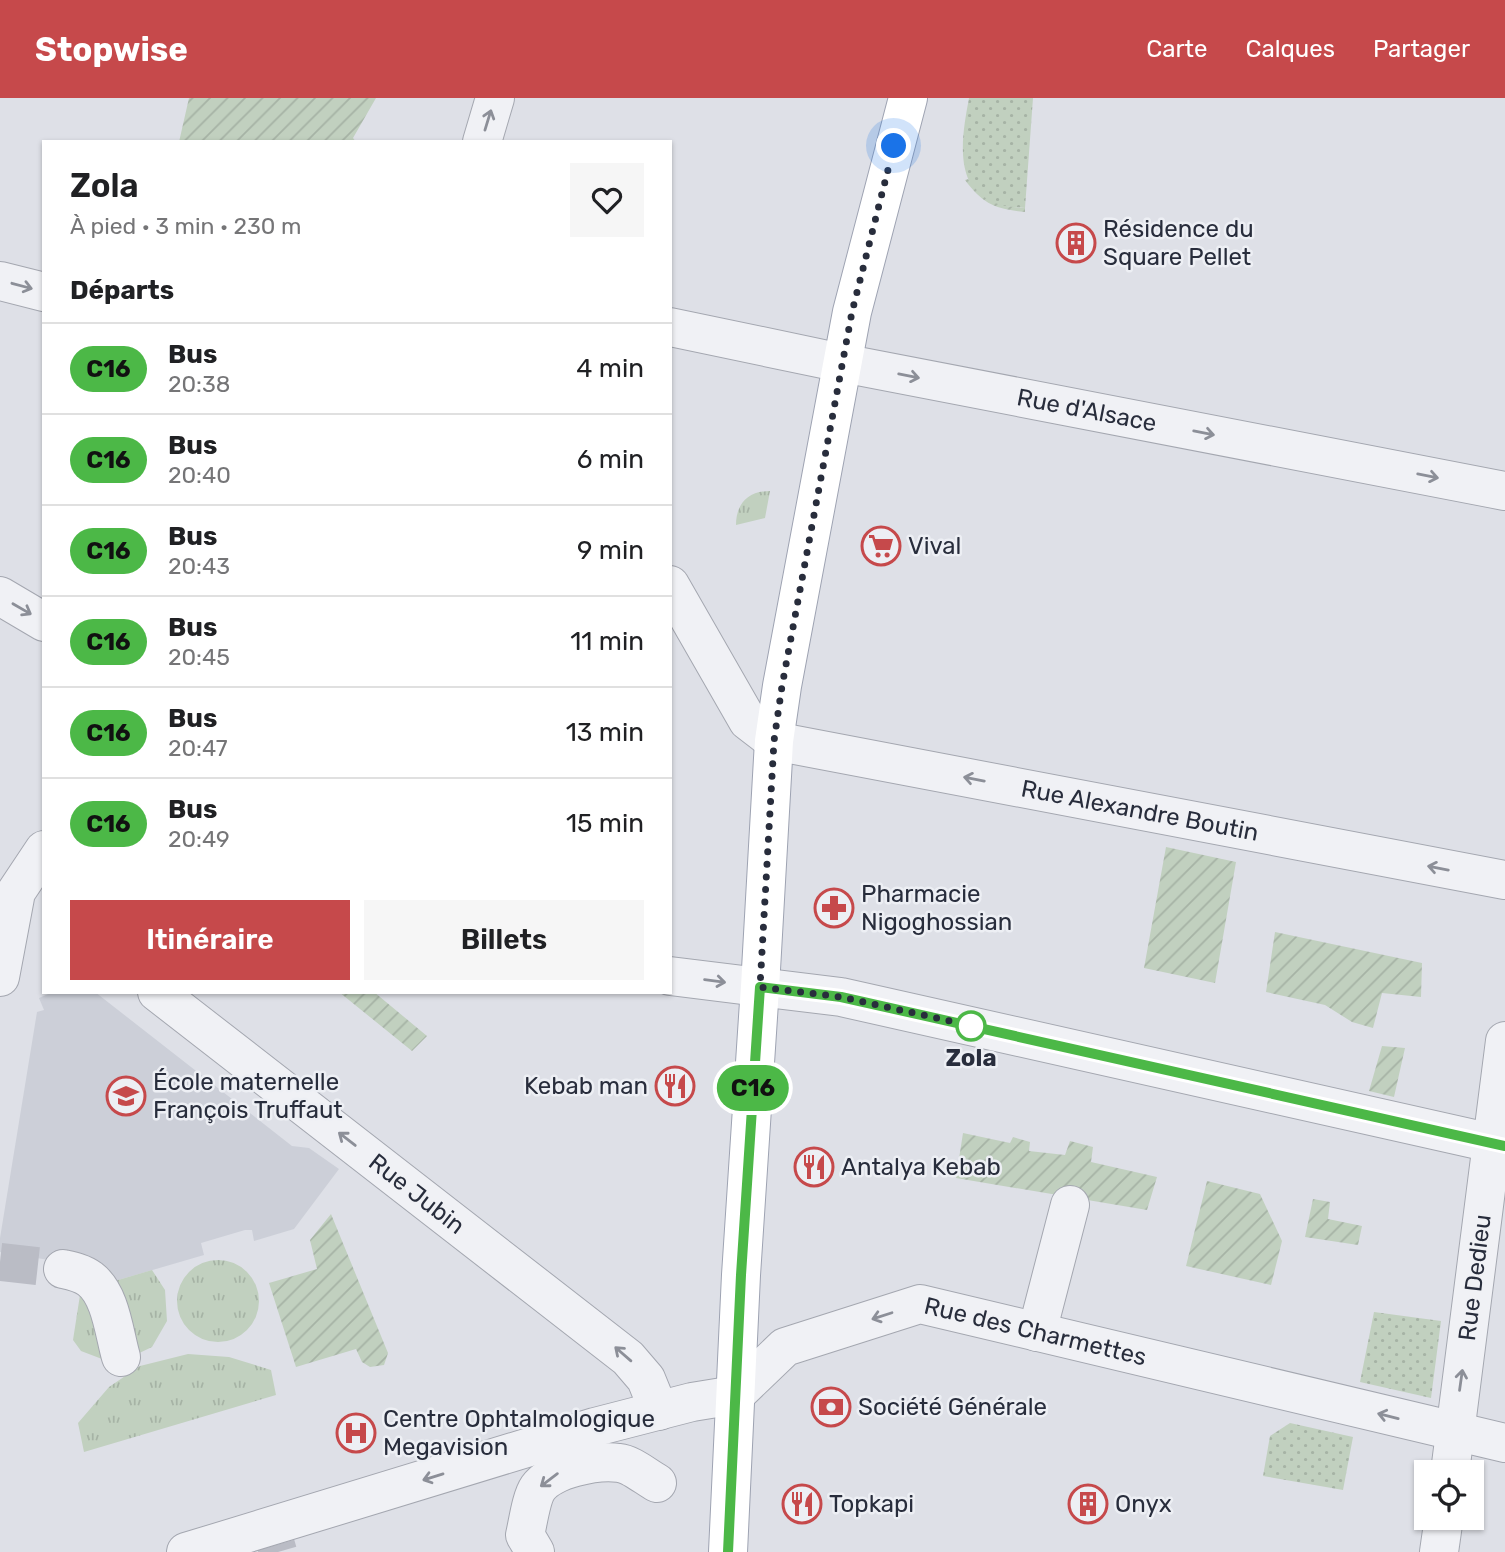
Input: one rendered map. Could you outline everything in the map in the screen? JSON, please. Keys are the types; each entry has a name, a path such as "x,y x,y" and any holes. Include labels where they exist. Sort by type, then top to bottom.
{"main road":[{"path":"728,1552 741,1275 774,741 842,363 859,286 908,98"}],"street":[{"path":"483,140 495,98"},
{"path":"0,281 42,292"},
{"name":"Rue d'Alsace","path":"672,327 842,363 1505,491"},
{"path":"672,588 748,721 774,741"},
{"path":"0,596 42,621"},
{"name":"Rue Alexandre Boutin","path":"774,741 1505,880"},
{"path":"0,977 20,894 42,854"},
{"path":"672,976 841,997 1499,1144"},
{"name":"Rue Jubin","path":"160,994 628,1358 646,1379 659,1411"},
{"name":"Rue Dedieu","path":"1452,1460 1499,1144 1505,1041"},
{"path":"1037,1332 1070,1205"},
{"path":"63,1269 92,1280 103,1296 121,1357"},
{"name":"Rue des Charmettes","path":"735,1395 785,1347 920,1304 1505,1443"},
{"path":"186,1552 274,1536 595,1427 692,1402 735,1395"},
{"path":"535,1552 525,1535 531,1510 538,1488 559,1472 585,1465 620,1463 657,1483"},
{"path":"1439,1552 1442,1530"}],"shaded area":[{"name":"École maternelle François Truffaut","path":"48,994 98,994 292,1146 309,1148 339,1169 294,1229 254,1241 252,1230 245,1230 201,1243 204,1255 108,1283 104,1269 0,1252 0,1238 37,1012 44,1010 39,998"}],"green space":[{"path":"189,98 376,98 353,138 354,140 179,140"},
{"path":"969,98 1033,98 1025,208 1001,206 987,201 976,192 969,181 963,140"},
{"path":"968,179 992,202 1025,208 1025,212 990,204 965,180"},
{"path":"770,491 765,518 736,525 738,511 745,500 755,493"},
{"path":"1166,847 1236,862 1215,983 1144,968"},
{"path":"1275,932 1422,963 1421,997 1382,993 1373,1028 1352,1022 1325,1005 1266,992"},
{"path":"341,994 376,994 427,1036 412,1051"},
{"path":"1382,1046 1405,1048 1394,1097 1369,1091"},
{"path":"963,1133 1010,1143 1013,1137 1030,1142 1029,1151 1065,1155 1070,1141 1093,1147 1091,1162 1157,1177 1147,1210 956,1178"},
{"path":"1207,1181 1260,1194 1282,1241 1271,1285 1186,1266"},
{"path":"1313,1199 1330,1202 1328,1219 1362,1226 1358,1245 1305,1237"},
{"path":"331,1214 388,1353 384,1365 370,1367 362,1362 356,1349 296,1367 269,1283 317,1269 310,1240"},
{"path":"218,1260 234,1263 247,1272 256,1285 259,1301 256,1317 247,1330 234,1339 218,1342 202,1339 189,1330 180,1317 177,1301 180,1285 189,1272 202,1263"},
{"path":"152,1270 165,1290 167,1321 152,1347 131,1357 108,1283"},
{"path":"87,1288 102,1359 81,1351 73,1340 80,1295"},
{"path":"1374,1312 1441,1321 1431,1398 1360,1382"},
{"path":"188,1354 229,1357 271,1370 276,1395 84,1452 78,1423 109,1387 140,1366"},
{"path":"1290,1423 1353,1437 1343,1490 1263,1476 1270,1436"}],"tunnel":[{"path":"0,1262 63,1269"},
{"path":"276,1545 278,1552"}],"bus line":[{"name":"C16","path":"728,1552 741,1275 760,987 841,997 1505,1146"}],"place":[{"name":"Résidence du Square Pellet","path":"1076,243"},
{"name":"Vival","path":"881,546"},
{"name":"Pharmacie Nigoghossian","path":"834,908"},
{"name":"Zola","path":"971,1026"},
{"name":"Kebab man","path":"675,1086"},
{"name":"École maternelle François Truffaut","path":"126,1096"},
{"name":"Antalya Kebab","path":"814,1167"},
{"name":"Société Générale","path":"831,1407"},
{"name":"Centre Ophtalmologique Megavision","path":"356,1433"},
{"name":"Topkapi","path":"802,1504"},
{"name":"Onyx","path":"1088,1504"}],"route":[{"path":"894,146 852,312 782,686 774,741 760,987 841,997 971,1026"}]}
